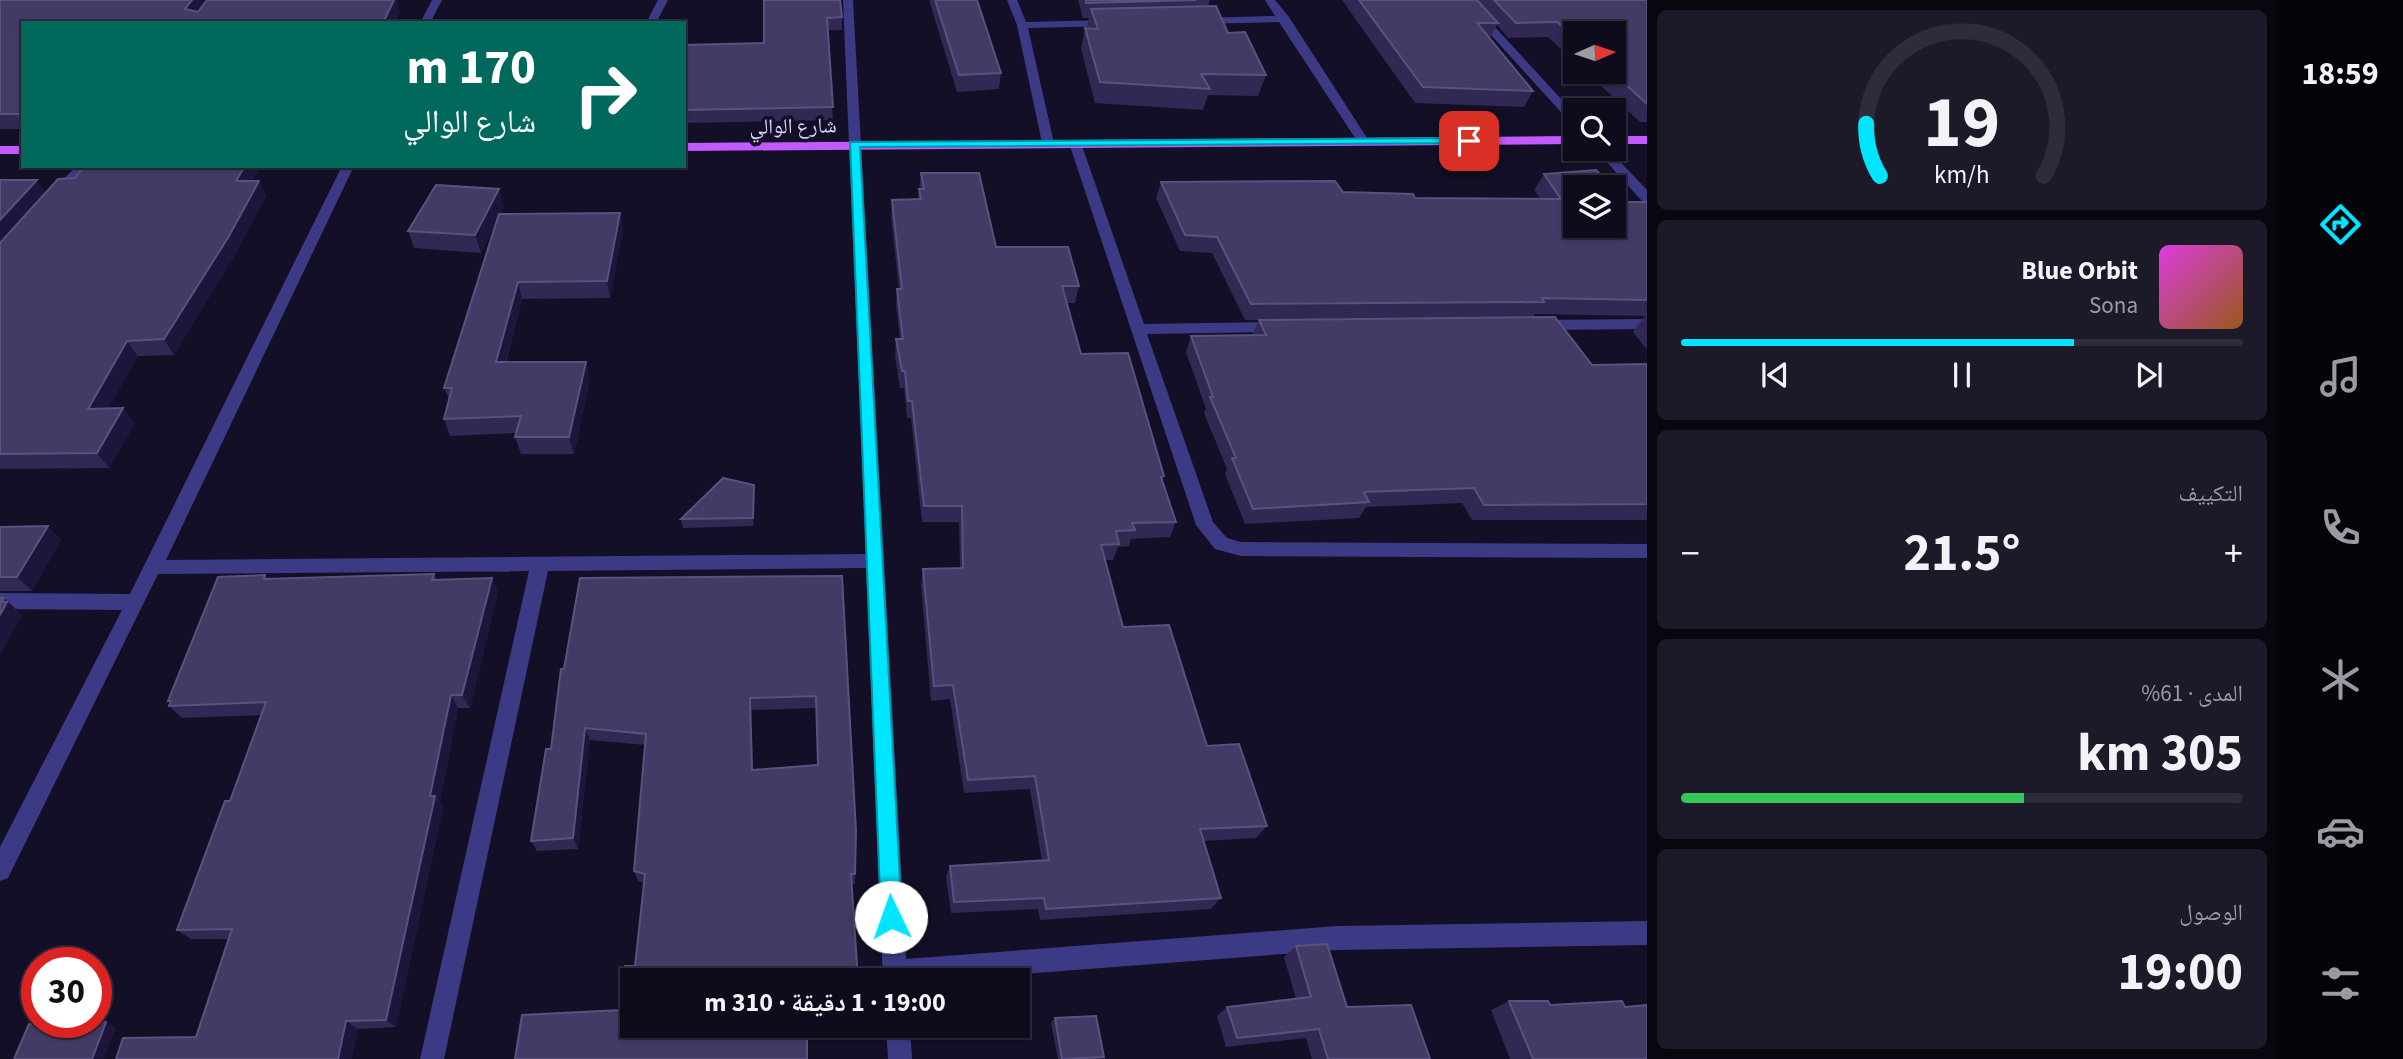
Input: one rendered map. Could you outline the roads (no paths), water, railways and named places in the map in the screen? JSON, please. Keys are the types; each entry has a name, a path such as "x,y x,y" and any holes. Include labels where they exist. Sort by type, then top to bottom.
{"main road":[{"name":"شارع الوالي","path":"686,147 1563,140"},
{"path":"1626,140 1647,140"},
{"path":"0,150 21,150"}],"street":[{"path":"426,21 437,0"},
{"path":"652,21 663,0"},
{"path":"848,0 895,968"},
{"path":"1012,0 1022,25 1048,143"},
{"path":"1270,0 1363,141"},
{"path":"1464,0 1563,108"},
{"path":"1188,22 1285,19"},
{"path":"1022,25 1119,23"},
{"path":"1075,143 1136,329 1205,525 1221,544 1241,549 1641,551 1647,568"},
{"path":"1612,161 1647,198"},
{"path":"46,208 81,168"},
{"path":"0,870 153,567 347,168"},
{"path":"1522,325 1647,324"},
{"path":"1136,329 1301,327"},
{"path":"153,567 874,561"},
{"path":"432,1059 540,564"},
{"path":"0,601 135,602"},
{"path":"988,968 1337,938 1647,933"},
{"path":"899,1038 900,1059"}]}
